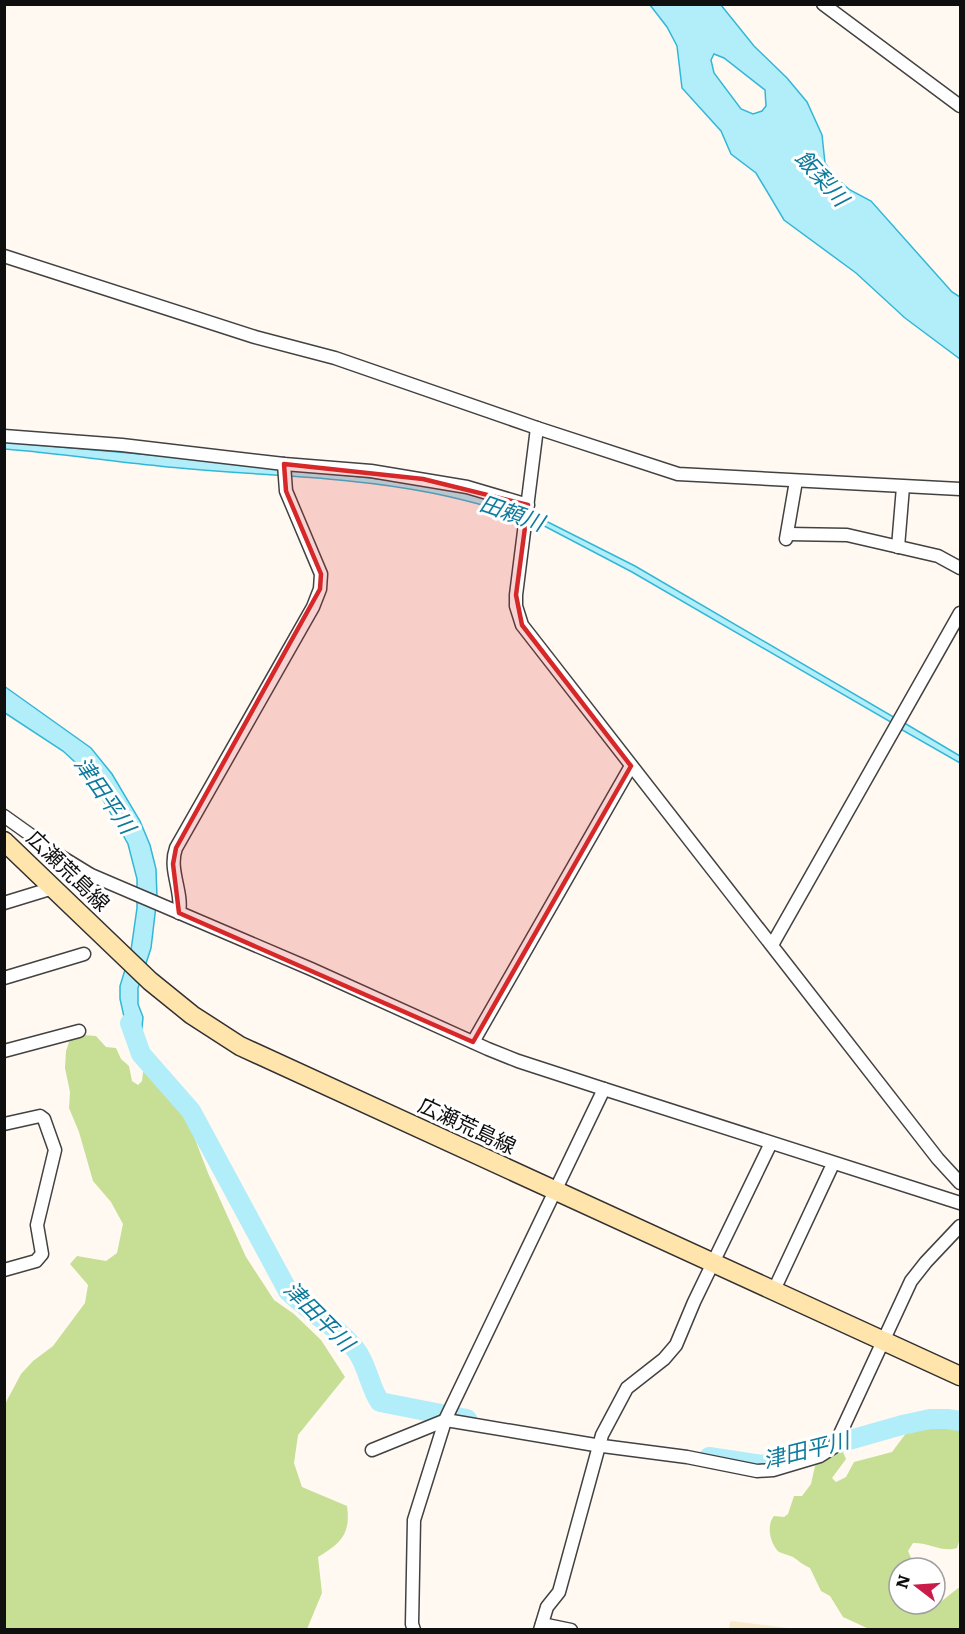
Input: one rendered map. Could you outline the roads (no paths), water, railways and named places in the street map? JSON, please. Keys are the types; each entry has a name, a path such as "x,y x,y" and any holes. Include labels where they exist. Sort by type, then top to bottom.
{"main road":[{"name":"広瀬荒島線","path":"5,843 150,981 192,1015 240,1046 960,1376"}],"street":[{"path":"823,4 960,106"},
{"path":"4,256 255,337 335,358 537,429 678,474 960,489"},
{"path":"537,429 516,595 516,606 522,626 938,1159 960,1183"},
{"path":"4,436 132,446 284,470 371,471 467,488 527,507"},
{"path":"178,913 180,901 173,864 176,848 313,608 320,589 321,574 286,491 284,470"},
{"path":"796,481 787,537 840,534 938,556 960,568"},
{"path":"898,547 903,487"},
{"path":"772,945 960,613"},
{"path":"473,1042 631,766"},
{"path":"4,816 83,870 518,1061 832,1164 960,1203"},
{"path":"4,903 53,888"},
{"path":"4,978 84,954"},
{"path":"4,1051 79,1030"},
{"path":"414,1629 412,1624 414,1520 447,1416 604,1089"},
{"path":"4,1124 40,1116 45,1119 55,1150 37,1225 42,1254 36,1261 4,1270"},
{"path":"571,1629 541,1627 547,1607 559,1592 600,1441 627,1388 664,1359 676,1345 694,1302 771,1143"},
{"path":"774,1290 832,1164"},
{"path":"372,1450 447,1416 764,1471 820,1456 836,1443 911,1281 960,1226"}],"water":[{"name":"飯梨川","path":"650,5 721,5 754,46 787,78 807,102 822,135 825,163 835,177 850,190 871,201 952,292 960,297 960,359 905,318 856,273 784,220 756,173 731,154 721,131 682,88 677,46 667,27","holes":["714,54 724,58 765,90 766,106 762,111 753,114 741,109 714,73 711,60"]},
{"name":"田頼川","path":"4,442 408,482 460,491 522,509 521,516 488,506 398,487 331,479 159,466 5,449"},
{"path":"532,514 635,566 897,719 894,724 632,572 531,519"},
{"path":"4,686 91,748 112,774 140,821 150,845 156,869 157,897 151,948 138,988 138,1004 143,1017 140,1049 129,1039 120,999 120,986 131,950 137,908 137,879 128,844 94,784 76,763 63,751 5,713"},
{"path":"901,721 960,756 960,763 897,727"}],"waterway":[{"name":"津田平川","path":"130,1023 141,1054 191,1111 288,1291 356,1350 380,1402 467,1419"},
{"name":"津田平川","path":"709,1457 762,1465 902,1425 930,1419 960,1421"}]}
